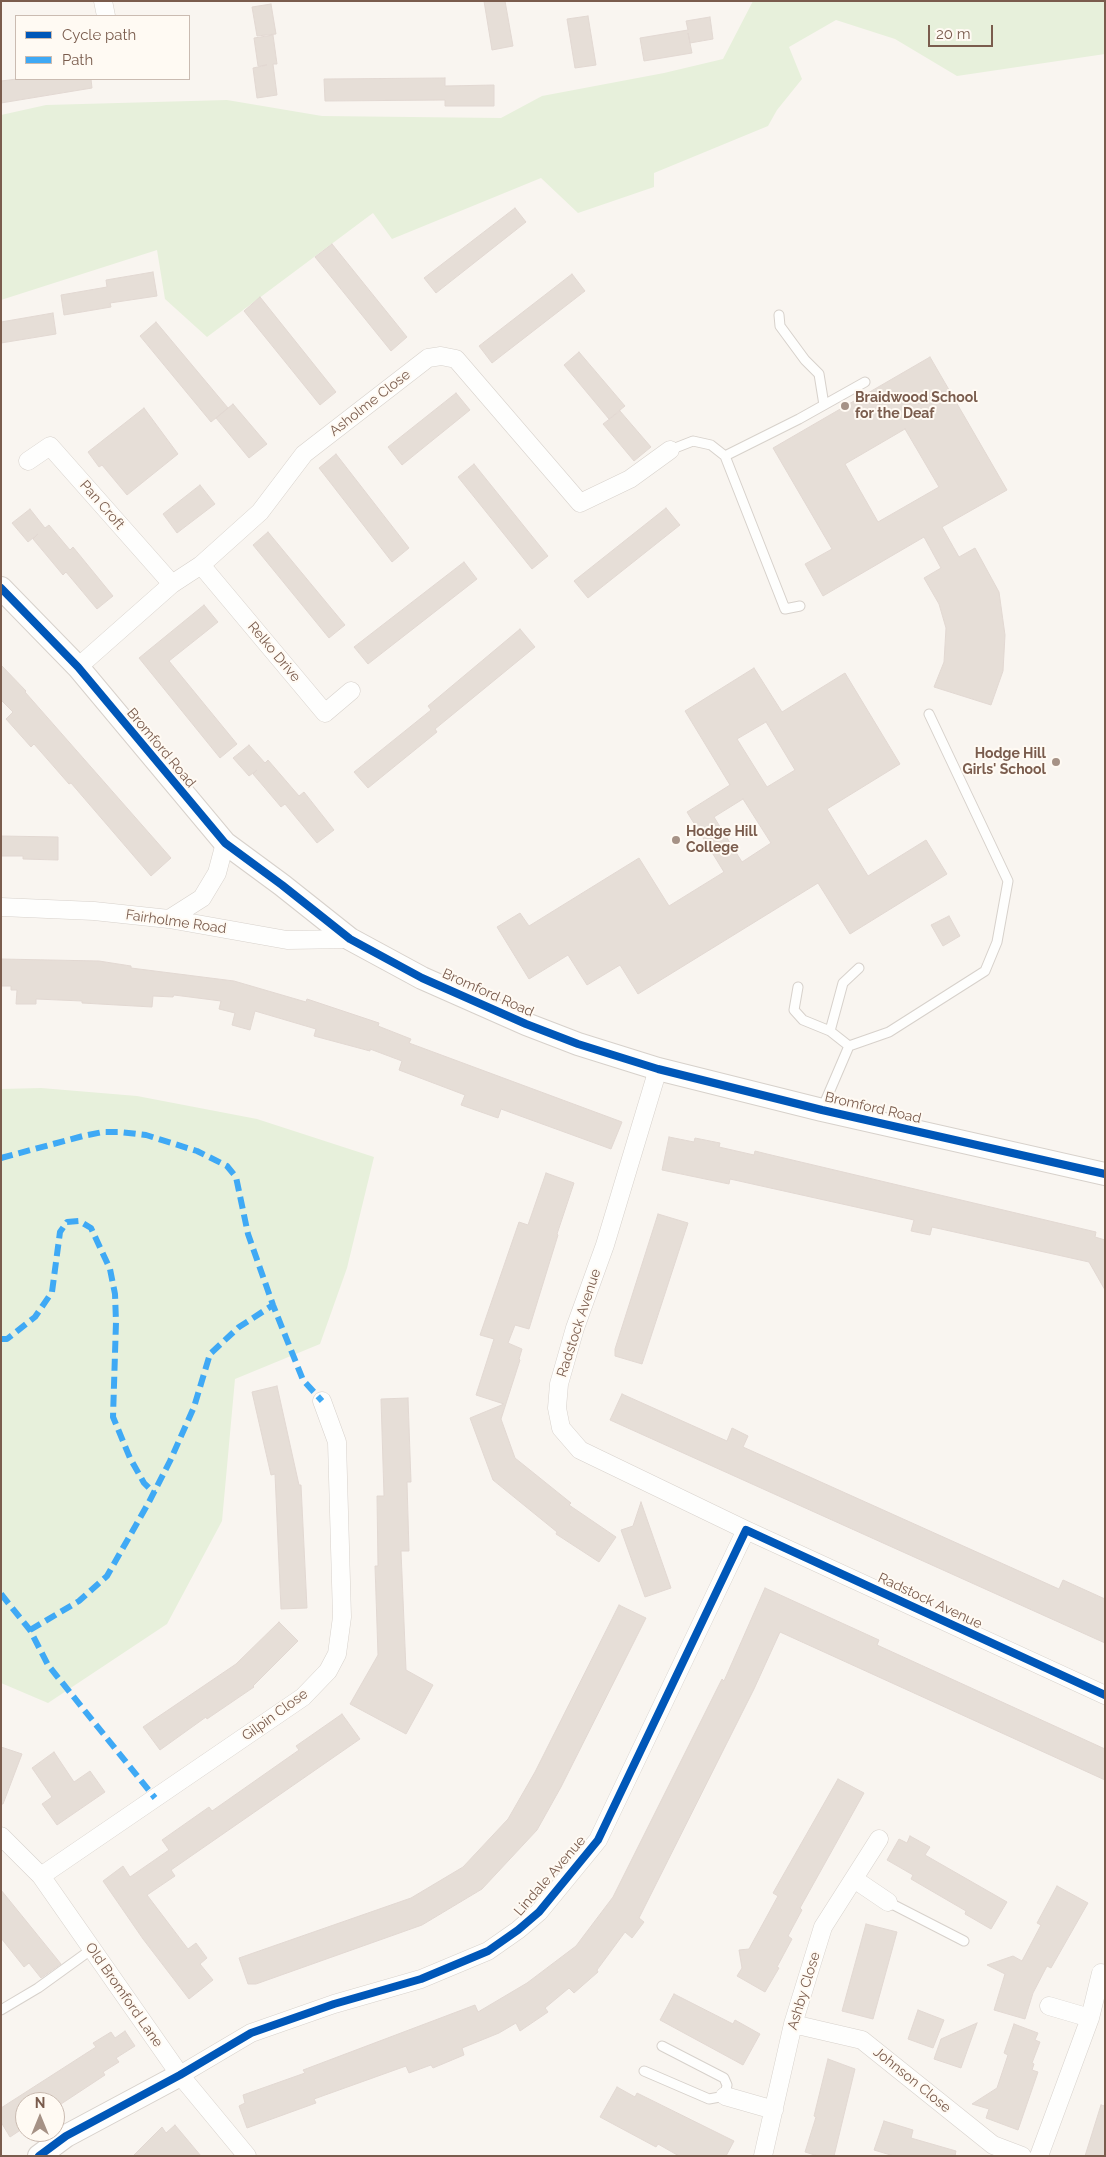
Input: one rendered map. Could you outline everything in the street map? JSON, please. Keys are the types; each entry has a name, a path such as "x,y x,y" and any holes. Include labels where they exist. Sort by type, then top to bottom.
{"street":[{"path":"103,1 106,15"},
{"name":"Asholme Close","path":"78,667 172,584 201,565 260,512 304,454 428,358 441,356 456,359 580,503 630,479 670,450"},
{"name":"Pan Croft","path":"28,461 50,446 172,584"},
{"name":"Relko Drive","path":"201,565 325,713 351,691"},
{"name":"Bromford Road","path":"1,588 78,667 225,844 282,885 350,939 422,978 511,1018 578,1044 658,1069 822,1110 1105,1174"},
{"path":"169,919 202,898 217,873 225,844"},
{"name":"Fairholme Road","path":"1,907 94,911 169,919 286,940 350,939"},
{"name":"Radstock Avenue","path":"658,1069 605,1245 575,1328 559,1384 557,1408 561,1428 580,1450 746,1530 1105,1695"},
{"name":"Gilpin Close","path":"41,1876 303,1697 328,1671 337,1654 342,1617 337,1442 322,1401"},
{"name":"Lindale Avenue","path":"180,2075 251,2033 334,2004 421,1979 488,1951 518,1930 539,1912 598,1840 746,1530"},
{"name":"Old Bromford Lane","path":"1,1836 41,1876 180,2075 246,2156"},
{"name":"Ashby Close","path":"763,2156 793,2024 823,1927 880,1839"},
{"path":"854,1879 888,1902"},
{"path":"1039,2156 1090,2018 1101,1973"},
{"path":"1048,2006 1090,2018"},
{"name":"Johnson Close","path":"793,2024 862,2040 993,2144 1022,2156"},
{"path":"39,2156 66,2136 180,2075"},
{"path":"725,2096 774,2110"}],"lane":[{"path":"779,315 780,326 805,360 819,374 824,405"},
{"path":"725,456 865,382"},
{"path":"670,450 693,441 711,445 725,456 785,609 800,606"},
{"path":"822,1110 849,1046 890,1032 985,971 998,942 1008,881 930,714"},
{"path":"830,1031 844,983 859,968"},
{"path":"798,986 794,1010 803,1020 830,1031 849,1046"},
{"path":"888,1902 964,1941"},
{"path":"1,2010 38,1988 92,1949"},
{"path":"644,2071 709,2099 725,2096 727,2085 724,2078 662,2046"}],"green space":[{"path":"753,1 1105,1 1105,54 957,76 895,39 836,20 789,47 802,79 777,110 768,126 654,173 654,187 578,213 541,178 392,239 373,213 207,337 165,299 157,250 1,300 1,115 46,105 227,100 322,116 501,118 542,96 664,73 723,59"},
{"path":"41,1088 137,1096 257,1119 374,1157 347,1268 320,1344 235,1379 222,1521 167,1624 48,1703 1,1683 1,1089"}],"building":[{"path":"484,1 505,1 513,46 492,50"},
{"path":"271,4 276,34 257,36 252,7"},
{"path":"588,16 596,65 575,68 567,19"},
{"path":"710,17 713,39 690,43 692,53 644,61 640,38 688,30 686,21"},
{"path":"273,35 277,64 273,64 277,95 257,98 253,68 267,65 258,66 254,38"},
{"path":"445,78 445,86 494,85 494,106 445,106 445,100 325,101 324,79"},
{"path":"15,79 91,80 92,88 1,103 1,81"},
{"path":"515,208 526,222 436,293 424,278"},
{"path":"332,244 407,337 391,351 315,257"},
{"path":"153,272 157,296 110,303 111,307 64,315 61,295 107,287 106,280"},
{"path":"572,274 585,291 492,363 479,346"},
{"path":"260,297 336,392 320,405 244,311"},
{"path":"53,313 56,334 1,343 1,322"},
{"path":"156,322 228,408 211,422 140,336"},
{"path":"579,352 625,406 609,419 564,365"},
{"path":"930,357 1007,490 942,527 959,557 975,548 999,592 1005,635 1003,671 991,705 934,687 944,662 946,628 939,604 924,578 941,568 924,537 823,596 805,564 832,549 773,448","holes":["905,429 939,487 878,522 845,464"]},
{"path":"456,393 470,410 402,465 388,447"},
{"path":"233,404 267,444 249,458 216,418"},
{"path":"144,408 178,454 127,495 102,465 99,467 88,452"},
{"path":"620,411 651,447 634,461 603,424"},
{"path":"336,454 409,548 392,562 319,468"},
{"path":"474,464 548,556 532,569 458,477"},
{"path":"200,485 215,504 177,533 163,514"},
{"path":"666,508 680,525 588,598 574,581"},
{"path":"30,509 45,528 49,525 70,550 73,547 113,596 97,609 66,572 63,575 33,539 38,534 28,542 12,523"},
{"path":"268,532 345,625 329,638 253,545"},
{"path":"464,562 477,579 368,664 354,647"},
{"path":"204,605 218,622 169,661 237,744 220,758 139,658"},
{"path":"520,629 535,647 435,729 437,732 368,788 354,772 431,710 428,706"},
{"path":"1,665 26,691 171,858 151,876 71,783 69,784 34,744 31,747 6,719 13,712 1,700"},
{"path":"754,668 782,712 845,673 900,764 827,809 868,876 926,840 947,874 850,934 818,883 638,994 620,965 587,985 568,955 529,979 497,927 520,913 529,926 639,858 669,906 724,872 687,812 730,785 685,711","holes":["766,722 795,770 767,787 737,739","743,799 771,843 742,862 714,817"]},
{"path":"249,745 265,763 268,760 299,796 304,792 334,830 317,843 285,804 281,807 253,774 257,770 249,776 233,758"},
{"path":"1,836 58,837 58,860 23,859 23,856 1,856"},
{"path":"949,916 960,936 943,946 931,925"},
{"path":"1,959 99,961 131,966 131,968 234,981 306,1002 307,999 379,1023 378,1026 411,1039 409,1043 622,1122 611,1149 501,1109 498,1118 461,1105 465,1095 399,1070 402,1061 370,1049 370,1051 314,1036 316,1029 255,1011 250,1030 232,1025 235,1013 219,1009 221,1001 174,995 173,997 153,996 152,1007 36,999 36,1004 16,1004 17,990 11,990 11,986 1,986"},
{"path":"669,1137 694,1142 695,1138 720,1143 719,1147 754,1155 755,1151 1096,1232 1095,1237 1105,1240 1105,1290 1089,1262 932,1227 930,1235 911,1231 914,1220 730,1179 729,1184 662,1170"},
{"path":"546,1173 574,1183 529,1329 515,1325 508,1343 522,1349 501,1419 515,1458 571,1503 569,1505 616,1537 599,1562 556,1534 557,1532 493,1480 470,1418 504,1404 476,1395 494,1339 480,1335 519,1222 528,1225"},
{"path":"658,1214 688,1223 642,1364 615,1356 615,1349"},
{"path":"277,1386 299,1485 301,1485 307,1608 281,1609 275,1474 271,1475 252,1392"},
{"path":"622,1394 727,1441 732,1428 748,1436 743,1447 1059,1589 1063,1580 1105,1599 1105,1643 610,1420"},
{"path":"408,1398 411,1482 407,1482 409,1551 401,1551 406,1670 433,1685 406,1734 350,1704 378,1655 375,1566 378,1566 377,1496 384,1496 381,1399"},
{"path":"641,1502 671,1588 645,1597 621,1530 633,1526"},
{"path":"765,1588 879,1640 877,1645 1105,1749 1105,1780 780,1632 754,1689 639,1918 644,1922 632,1938 625,1932 597,1970 598,1972 574,1993 569,1988 545,2008 548,2012 520,2031 516,2023 499,2033 462,2048 464,2055 433,2068 431,2065 409,2073 406,2066 314,2099 316,2103 247,2128 239,2106 245,2103 243,2095 305,2073 303,2070 475,2005 478,2012 527,1983 576,1946 613,1897 722,1679 724,1681"},
{"path":"619,1605 646,1618 561,1787 537,1830 482,1889 422,1925 256,1984 248,1984 239,1958 411,1898 463,1867 508,1819 535,1772"},
{"path":"279,1622 298,1641 254,1687 207,1719 206,1717 160,1750 143,1727 236,1664"},
{"path":"342,1714 360,1739 171,1870 175,1876 147,1895 188,1949 196,1943 207,1958 200,1964 213,1980 189,1999 143,1939 103,1881 123,1866 130,1877 169,1850 162,1840 209,1807 212,1811 299,1750 296,1746"},
{"path":"1,1747 22,1754 3,1804 1,1804"},
{"path":"54,1752 74,1782 90,1771 105,1792 57,1825 42,1804 52,1797 32,1768"},
{"path":"838,1779 864,1793 800,1908 802,1910 788,1936 792,1939 777,1967 779,1968 765,1992 737,1976 742,1968 739,1950 749,1949 778,1896 773,1893"},
{"path":"910,1836 930,1847 925,1855 1007,1902 991,1929 965,1914 966,1911 911,1879 913,1875 887,1860 899,1839 907,1843"},
{"path":"1057,1886 1088,1903 1051,1968 1047,1966 1033,1993 1025,2019 994,2010 1005,1974 987,1965 1013,1956 1022,1961 1041,1925 1037,1923"},
{"path":"1,1890 61,1964 41,1978 29,1963 24,1967 1,1938"},
{"path":"866,1924 897,1932 873,2019 842,2011"},
{"path":"674,1994 733,2024 735,2020 760,2034 743,2065 660,2020"},
{"path":"918,2010 944,2020 933,2048 908,2039"},
{"path":"977,2023 961,2068 934,2059 941,2039"},
{"path":"1014,2024 1038,2033 1035,2040 1040,2042 1032,2063 1034,2064 1032,2070 1038,2072 1018,2130 986,2118 989,2109 972,2104 997,2088 1008,2055 1004,2053"},
{"path":"125,2031 135,2046 116,2058 119,2062 103,2072 105,2075 65,2101 65,2092 26,2092 96,2047 93,2043 111,2032 115,2038"},
{"path":"828,2059 855,2069 834,2156 818,2156 805,2152 816,2117 814,2116"},
{"path":"617,2087 635,2097 637,2093 734,2141 726,2156 679,2156 658,2144 656,2147 600,2117"},
{"path":"15,2099 15,2134 10,2137 1,2122 1,2108"},
{"path":"1101,2105 1105,2106 1105,2156 1085,2156"},
{"path":"884,2121 913,2130 911,2138 956,2151 955,2156 894,2156 874,2150"},
{"path":"175,2125 201,2156 133,2156 162,2127 166,2133"}],"marked path":[{"path":"1,1158 83,1136 103,1132 120,1132 146,1135 197,1151 227,1166 236,1177 248,1234 273,1305 303,1380 322,1401"},
{"path":"1,1339 7,1339 35,1317 52,1292 60,1232 67,1222 79,1221 91,1228 110,1269 115,1294 113,1417 130,1458 144,1483 154,1493"},
{"path":"30,1630 79,1601 107,1576 170,1461 194,1407 210,1354 239,1327 273,1305"},
{"path":"1,1594 30,1630 48,1665 155,1798"}],"cycle path":[{"path":"1,588 78,667 225,843 350,939 422,978 526,1024 578,1044 658,1069 822,1110 1105,1174"},
{"path":"39,2156 66,2136 180,2075 251,2033 334,2004 421,1979 488,1951 518,1930 539,1912 598,1840 746,1530 1105,1695"}],"place":[{"name":"Braidwood School for the Deaf","path":"845,406"},
{"name":"Hodge Hill Girls' School","path":"1056,762"},
{"name":"Hodge Hill College","path":"676,840"}]}
